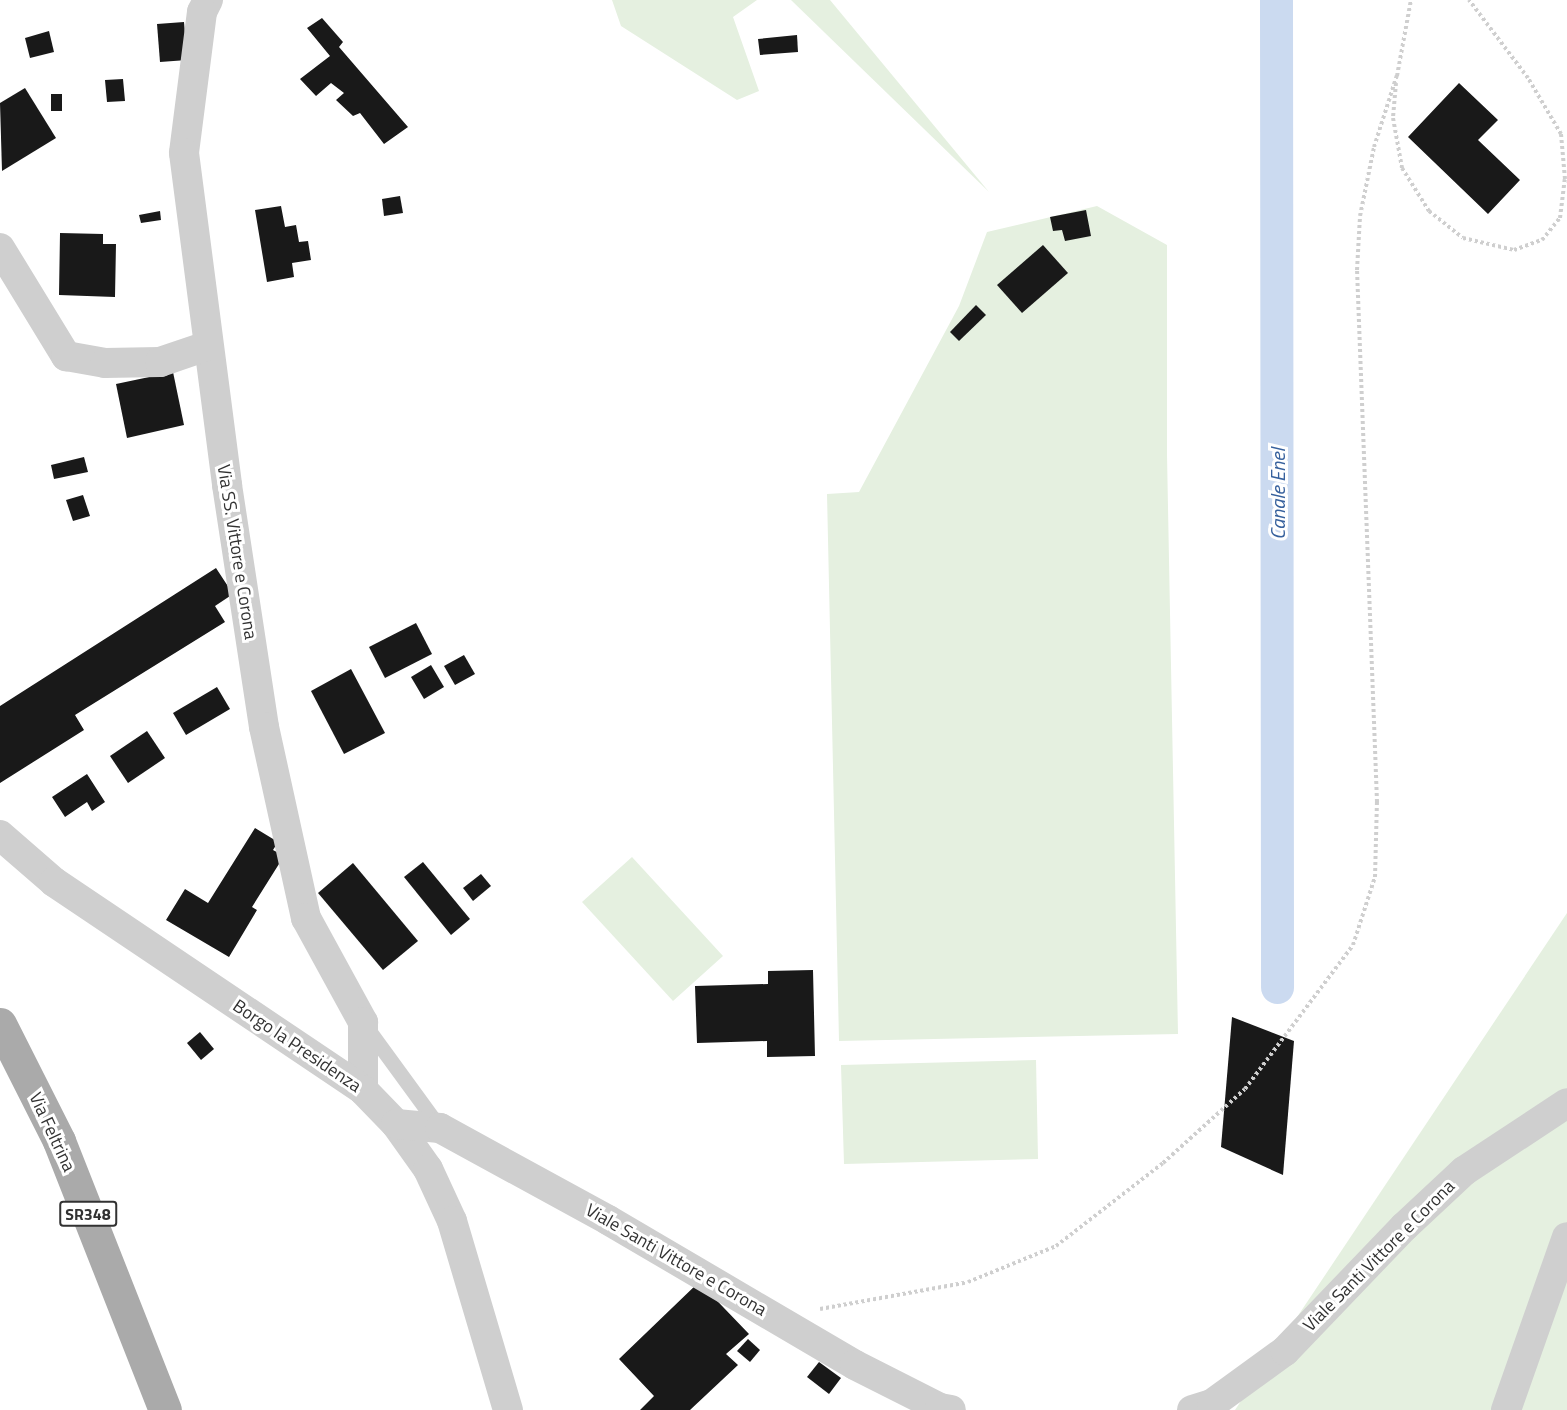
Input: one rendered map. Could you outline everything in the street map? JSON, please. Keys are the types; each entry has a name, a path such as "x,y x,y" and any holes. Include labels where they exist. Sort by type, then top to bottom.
{"main road":[{"name":"Via Feltrina","path":"0,1024 59,1141 165,1410"}],"street":[{"name":"Via SS. Vittore e Corona","path":"208,0 202,12 184,153 207,346 264,727 306,918 363,1022 363,1090"},
{"path":"0,248 66,356 105,363 160,362 207,346"},
{"name":"Borgo la Presidenza","path":"2,839 54,882 363,1090 396,1124 428,1169 452,1221 508,1410"},
{"name":"Viale Santi Vittore e Corona","path":"1192,1410 1212,1404 1285,1351 1404,1227 1464,1171 1567,1103"},
{"name":"Viale Santi Vittore e Corona","path":"396,1124 422,1123 440,1128 855,1365 940,1408 951,1410"},
{"path":"1506,1410 1567,1237"}],"lane":[{"path":"363,1022 440,1128"}],"path":[{"path":"1411,0 1397,75 1393,118 1402,168 1429,212 1463,238 1514,250 1542,240 1560,218 1566,179 1561,134 1528,78 1469,0"},
{"path":"772,1316 968,1282 1056,1246 1162,1163 1245,1089 1353,945 1375,877 1377,802 1357,270 1360,216 1374,147 1397,75"}],"green space":[{"path":"612,0 757,0 733,17 759,91 737,100 621,26"},
{"path":"791,0 830,0 989,192"},
{"path":"1097,206 1167,245 1167,454 1178,1034 839,1041 827,494 859,492 959,306 987,232"},
{"path":"632,857 723,956 673,1001 582,902"},
{"path":"1567,913 1567,1410 1235,1410"},
{"path":"1036,1060 1038,1159 844,1164 841,1065"}],"building":[{"path":"322,18 343,42 339,47 408,127 384,144 360,113 353,116 336,100 344,93 331,83 316,96 300,79 330,56 307,28"},
{"path":"184,22 187,60 160,62 157,24"},
{"path":"49,31 54,52 30,58 25,38"},
{"path":"797,35 798,52 760,55 758,39"},
{"path":"123,79 125,101 107,102 105,80"},
{"path":"1459,83 1498,120 1478,140 1520,180 1488,214 1408,137"},
{"path":"25,88 56,138 2,171 0,103"},
{"path":"51,94 62,94 62,111 51,111"},
{"path":"400,196 403,213 384,216 382,199"},
{"path":"281,206 285,227 296,225 299,242 308,241 311,260 292,263 294,277 267,282 255,210"},
{"path":"1086,210 1091,236 1065,241 1062,230 1053,231 1050,217"},
{"path":"160,211 161,220 141,223 139,215"},
{"path":"60,233 103,234 103,244 116,244 115,297 59,295"},
{"path":"1043,245 1068,273 1022,313 997,285"},
{"path":"976,305 986,315 959,341 950,332"},
{"path":"173,372 184,425 127,438 116,384"},
{"path":"84,457 88,472 54,479 51,465"},
{"path":"83,495 90,516 73,521 66,500"},
{"path":"216,568 233,594 215,606 225,622 75,715 84,730 0,783 0,706"},
{"path":"416,623 432,654 385,678 369,647"},
{"path":"464,655 475,674 455,685 444,666"},
{"path":"431,665 444,687 424,699 411,677"},
{"path":"351,669 385,733 344,754 311,691"},
{"path":"217,687 230,709 186,735 173,713"},
{"path":"147,731 165,758 128,783 110,756"},
{"path":"87,774 105,802 92,811 87,802 65,817 52,797"},
{"path":"255,828 278,842 273,850 284,856 252,907 257,910 229,957 166,920 185,889 208,903"},
{"path":"423,862 470,919 451,935 404,877"},
{"path":"353,863 418,941 383,970 318,893"},
{"path":"481,874 491,886 473,901 463,888"},
{"path":"813,970 815,1056 767,1057 767,1041 697,1043 695,986 768,984 768,971"},
{"path":"1232,1017 1294,1041 1283,1175 1221,1147"},
{"path":"200,1032 214,1049 201,1060 187,1043"},
{"path":"699,1282 749,1334 726,1354 738,1365 690,1410 640,1410 654,1396 619,1359"},
{"path":"748,1339 760,1350 750,1362 737,1351"},
{"path":"819,1362 841,1378 829,1394 807,1377"}],"waterway":[{"name":"Canale Enel","path":"1276,0 1277,987"}]}
